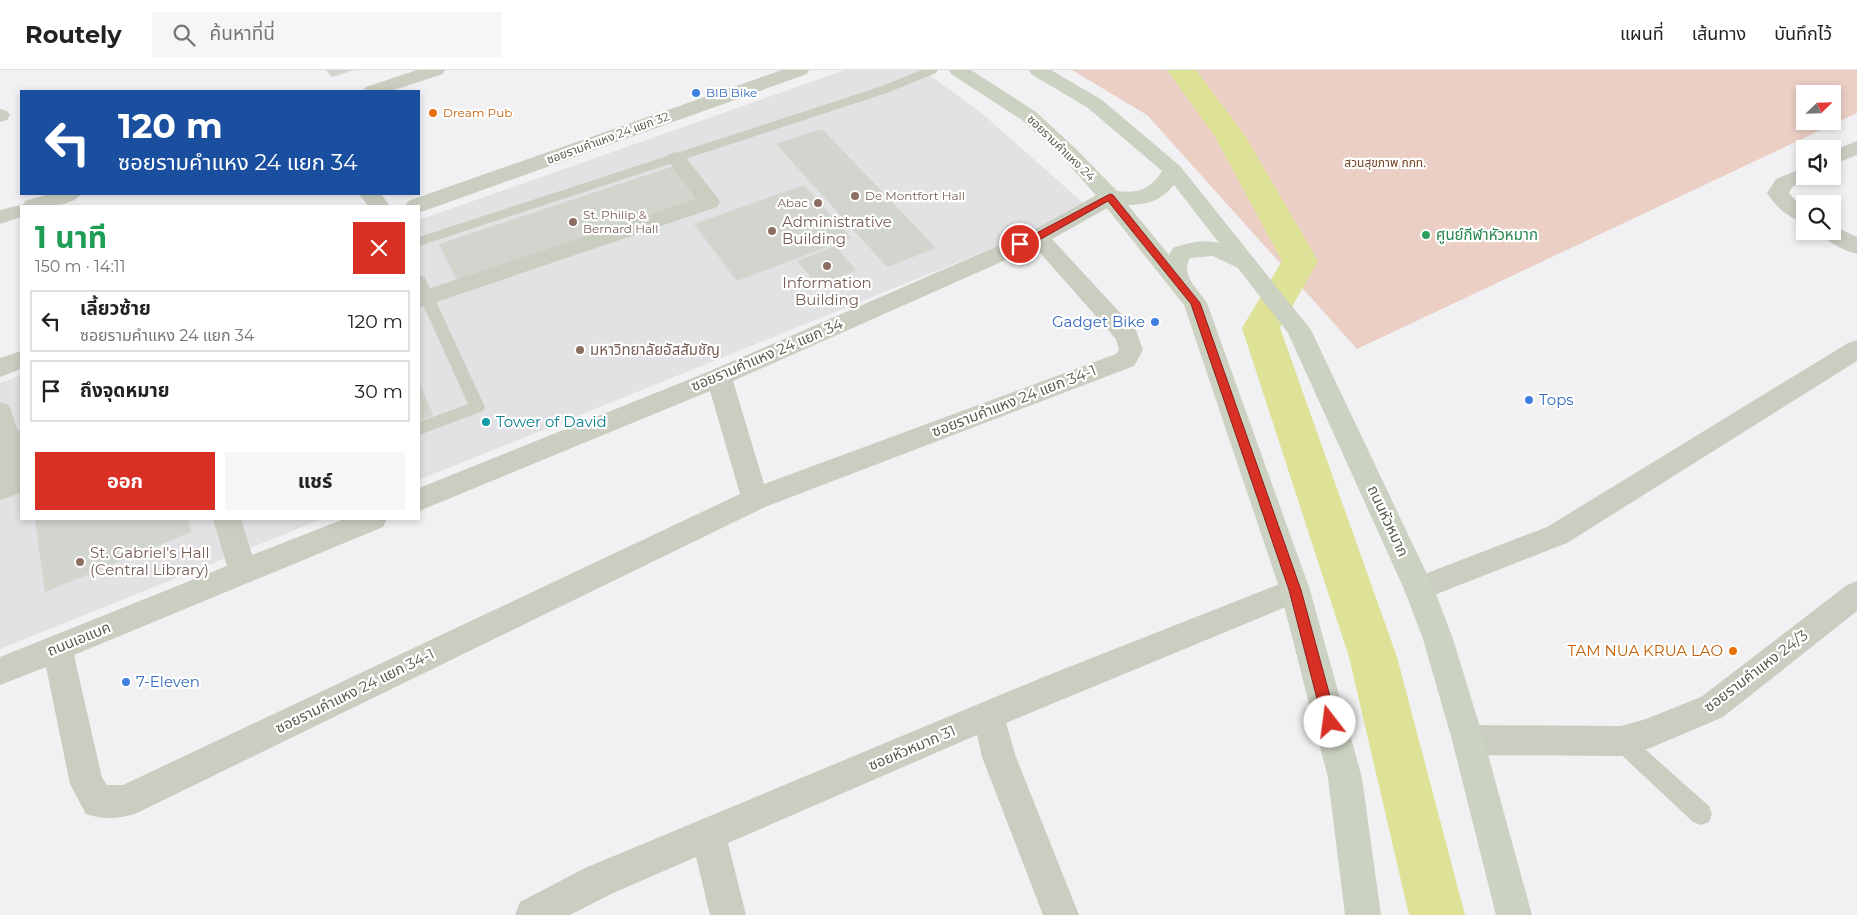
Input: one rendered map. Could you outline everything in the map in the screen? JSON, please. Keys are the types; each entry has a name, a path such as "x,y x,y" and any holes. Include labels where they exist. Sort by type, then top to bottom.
{"main road":[{"name":"ซอยรามคำแหง 24","path":"958,70 1029,116 1044,128 1110,197"},
{"path":"1038,70 1095,104 1173,170 1163,187 1151,195 1122,199 1110,197"},
{"name":"ถนนหัวหมาก","path":"1173,170 1299,330 1419,589 1438,639 1468,740 1514,915"},
{"path":"1110,197 1195,303 1295,590 1345,778 1363,915"},
{"path":"1176,280 1176,262 1181,253 1193,249 1205,248 1227,252 1251,270"}],"street":[{"path":"376,90 436,70"},
{"name":"ซอยรามคำแหง 24 แยก 32","path":"419,205 800,70"},
{"path":"1841,155 1857,147"},
{"path":"421,292 709,202 676,158"},
{"path":"1796,177 1783,183 1778,193 1788,206 1796,211"},
{"path":"36,205 67,195"},
{"name":"ซอยรามคำแหง 24 แยก 34","path":"420,500 719,377 1038,237 1110,197"},
{"path":"0,217 20,210"},
{"name":"ซอยรามคำแหง 24 แยก 34-1","path":"57,648 87,784 98,802 125,801 755,499 1125,360 1132,350 1127,336 1038,237"},
{"path":"1841,238 1857,247"},
{"path":"1419,589 1557,535 1857,349"},
{"path":"0,368 20,360"},
{"path":"719,377 755,499"},
{"path":"0,412 15,442 15,484 0,490"},
{"path":"228,520 243,572 371,520"},
{"name":"ถนนเอแบค","path":"0,672 243,572"},
{"name":"ซอยหัวหมาก 31","path":"533,915 598,881 708,834 988,715 1295,590"},
{"name":"ซอยรามคำแหง 24/3","path":"1468,740 1621,740 1648,734 1712,707 1857,594"},
{"path":"988,715 999,757 1061,915"},
{"path":"708,834 728,915"}],"lane":[{"path":"420,242 883,90 932,70"},
{"path":"420,429 477,406 421,292"},
{"path":"1621,740 1702,814"}],"shaded area":[{"name":"มหาวิทยาลัยอัสสัมชัญ","path":"845,70 923,70 985,116 1090,209 420,480 420,220"},
{"path":"20,375 20,520 320,520 0,649 0,383"}],"green space":[{"name":"ศูนย์กีฬาหัวหมาก","path":"1072,70 1857,70 1857,113 1841,121 1841,85 1796,85 1796,130 1821,130 1796,140 1796,142 1357,349 1147,115"}],"building":[{"path":"326,70 353,70 332,77"},
{"name":"De Montfort Hall","path":"822,129 936,248 887,267 776,144"},
{"name":"St. Philip & Bernard Hall","path":"677,165 704,200 459,285 439,244"},
{"name":"Administrative Building","path":"804,185 851,238 737,281 694,224"},
{"name":"Information Building","path":"835,246 856,270 818,286 797,261"},
{"path":"420,384 433,415 420,420"},
{"name":"St. Gabriel's Hall (Central Library)","path":"35,520 188,520 191,532 45,592"}],"waterway":[{"path":"1181,70 1229,134 1300,261 1261,328 1373,657 1437,915"}],"place":[{"name":"BIB Bike","path":"696,93"},
{"name":"Dream Pub","path":"433,113"},
{"name":"De Montfort Hall","path":"855,196"},
{"name":"Abac","path":"818,203"},
{"name":"St. Philip & Bernard Hall","path":"573,222"},
{"name":"Administrative Building","path":"772,231"},
{"name":"ศูนย์กีฬาหัวหมาก","path":"1426,235"},
{"name":"Information Building","path":"827,266"},
{"name":"Gadget Bike","path":"1155,322"},
{"name":"มหาวิทยาลัยอัสสัมชัญ","path":"580,350"},
{"name":"Tops","path":"1529,400"},
{"name":"Tower of David","path":"486,422"},
{"name":"St. Gabriel's Hall (Central Library)","path":"80,562"},
{"name":"TAM NUA KRUA LAO","path":"1733,651"},
{"name":"7-Eleven","path":"126,682"}],"route":[{"path":"1020,244 1038,237 1110,197 1195,303 1295,590 1330,722"}],"park label":[{"name":"สวนสุขภาพ กกท.","path":"1385,163"}]}
